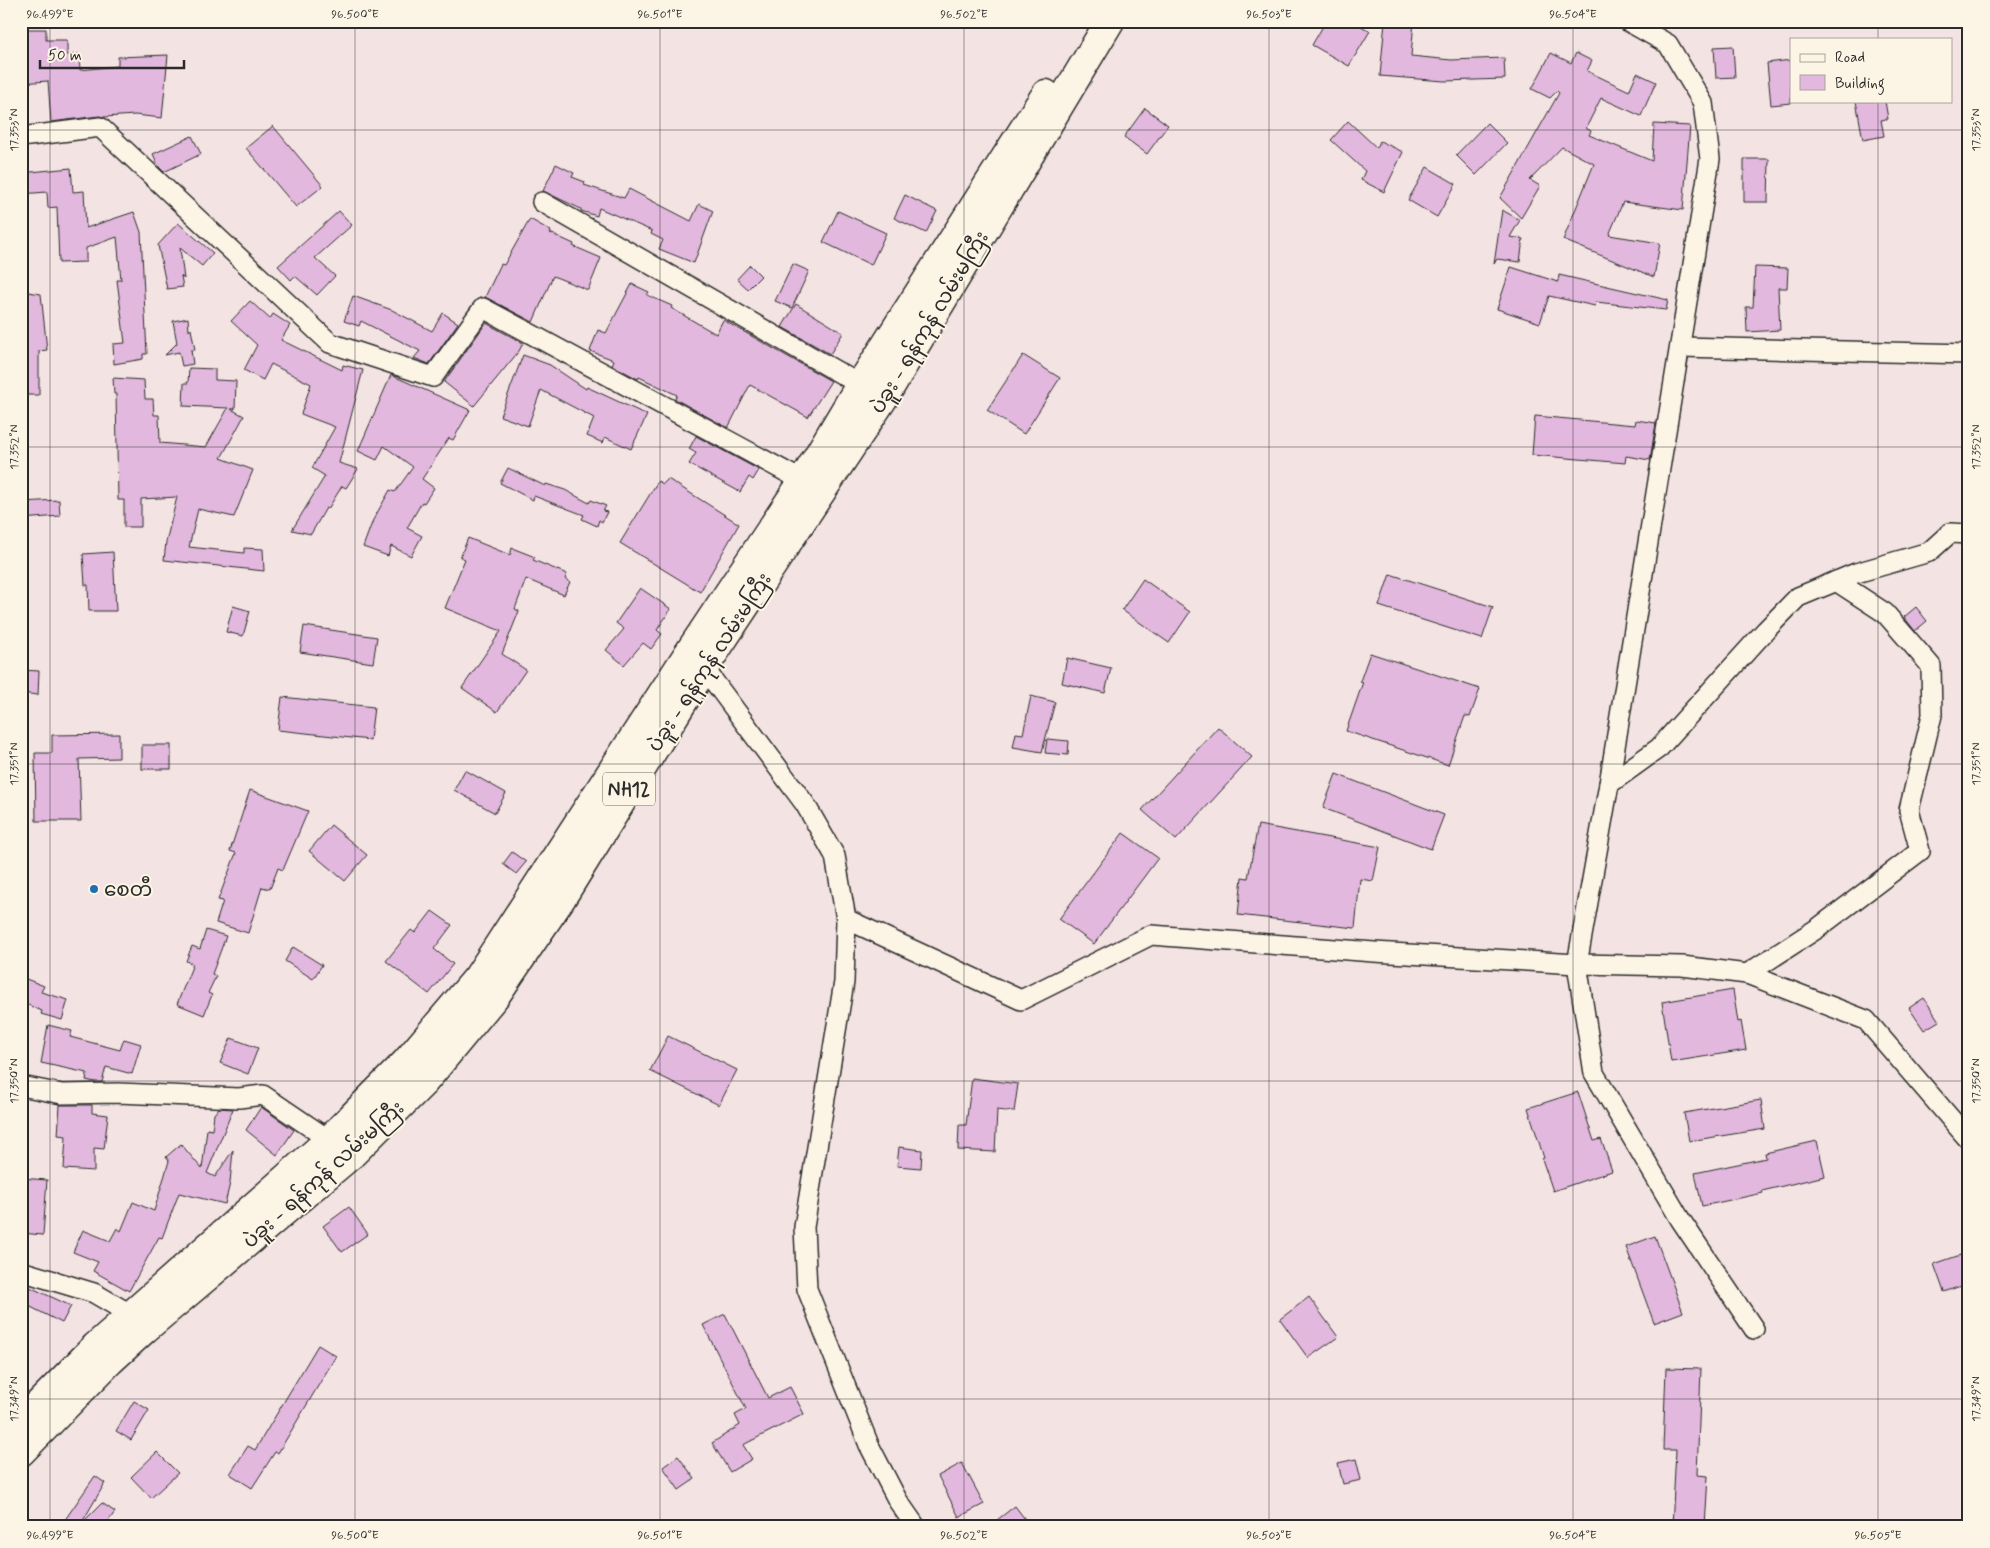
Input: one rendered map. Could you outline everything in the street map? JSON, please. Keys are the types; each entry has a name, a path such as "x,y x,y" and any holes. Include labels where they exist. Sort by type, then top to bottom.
{"highway":[{"name":"ပဲခူး - ရန်ကုန် လမ်းမကြီး","path":"21,1422 130,1314 424,1082 496,995 561,899 695,662 860,385 1062,68 1097,21"},
{"name":"ပဲခူး - ရန်ကုန် လမ်းမကြီး","path":"695,662 883,399 1110,21"},
{"name":"ပဲခူး - ရန်ကုန် လမ်းမကြီး","path":"21,1452 110,1361 340,1148"}],"street":[{"path":"1628,22 1642,21"},
{"path":"1628,22 1668,44 1703,103 1710,159 1609,784 1577,964 1594,1073 1680,1219 1754,1329"},
{"path":"21,137 100,127 330,342 433,377 483,308 803,482"},
{"path":"542,202 883,399"},
{"path":"1680,347 1969,354"},
{"path":"1609,784 1660,748 1798,597 1836,581 1929,552 1950,534 1969,534"},
{"path":"1747,974 1818,928 1920,851 1909,810 1932,715 1931,666 1884,613 1836,581"},
{"path":"695,662 805,804 835,856 846,919 844,982 804,1227 807,1289 869,1445 898,1501 916,1527"},
{"path":"846,919 1021,1000 1151,935 1374,952 1577,964 1682,966 1747,974 1866,1020 1969,1140"},
{"path":"21,1086 62,1094 118,1093 239,1098 263,1095 340,1148"},
{"path":"21,1271 94,1293 130,1314"}],"building":[{"path":"1326,21 1352,21 1370,31 1349,66 1312,45"},
{"path":"1385,21 1414,21 1411,56 1451,60 1504,58 1505,79 1444,81 1380,76"},
{"path":"21,29 46,29 46,40 67,40 67,55 79,54 80,70 118,66 118,57 168,55 162,118 135,115 99,116 51,122 48,81 21,83"},
{"path":"1733,46 1735,77 1716,78 1714,47"},
{"path":"1551,53 1571,63 1576,53 1592,61 1587,71 1629,91 1637,73 1656,82 1641,116 1601,98 1586,128 1591,131 1589,135 1652,161 1654,124 1690,126 1683,210 1623,202 1609,235 1660,243 1654,277 1563,240 1594,164 1562,147 1530,180 1540,186 1521,218 1500,198 1559,93 1557,91 1550,98 1532,89"},
{"path":"1790,60 1791,103 1771,105 1767,63"},
{"path":"1856,102 1885,102 1888,119 1881,120 1884,136 1863,140"},
{"path":"1145,108 1168,125 1147,154 1124,137"},
{"path":"1348,121 1377,148 1380,141 1403,152 1384,192 1361,180 1365,171 1331,140"},
{"path":"1487,123 1507,143 1476,175 1456,155"},
{"path":"273,126 323,186 296,207 246,148"},
{"path":"192,136 201,154 164,172 159,167 153,154"},
{"path":"1744,159 1769,159 1768,202 1744,202"},
{"path":"556,164 574,173 572,177 585,182 584,185 624,198 629,189 691,221 699,204 713,211 694,263 659,249 663,240 651,234 652,231 599,208 597,216 581,211 581,209 543,191"},
{"path":"1427,167 1456,184 1437,217 1408,200"},
{"path":"71,168 73,192 84,191 86,228 134,212 141,232 147,354 143,354 143,359 114,364 113,344 125,343 117,280 121,280 117,237 86,248 86,262 59,263 57,207 48,208 47,192 21,194 21,173"},
{"path":"905,195 937,211 926,233 894,218"},
{"path":"1502,210 1520,220 1510,237 1523,239 1520,262 1497,259 1494,264"},
{"path":"339,211 352,225 315,258 335,276 317,295 295,276 291,280 278,266"},
{"path":"838,211 886,233 871,265 823,242"},
{"path":"530,219 551,231 550,233 574,244 573,246 601,258 588,290 553,276 533,322 485,297 501,264 504,265"},
{"path":"178,223 213,253 202,266 180,248 184,279 181,276 183,287 167,289 158,245"},
{"path":"793,264 809,271 792,308 775,301"},
{"path":"750,265 761,276 748,289 737,279"},
{"path":"1511,267 1558,282 1559,275 1668,300 1666,310 1596,302 1595,306 1549,296 1540,323 1497,309"},
{"path":"1755,267 1788,268 1787,288 1778,288 1780,330 1747,332 1746,307 1753,307"},
{"path":"632,284 649,292 647,295 672,306 671,308 716,334 723,320 831,381 808,417 750,385 728,428 675,399 677,395 639,377 638,379 612,365 614,360 590,351 598,330 606,333"},
{"path":"28,292 41,294 47,350 39,351 39,395 21,395 21,366 23,366 21,307 26,308"},
{"path":"353,296 392,310 432,331 443,313 458,323 429,364 414,358 420,351 361,321 359,326 344,321"},
{"path":"250,301 270,319 273,314 290,325 281,340 342,370 343,365 363,370 339,463 358,469 346,488 342,486 328,509 326,508 311,534 292,530 325,476 312,468 335,427 301,414 311,384 271,364 263,380 244,370 257,345 231,321"},
{"path":"796,304 843,333 830,354 782,327"},
{"path":"188,318 189,331 191,329 195,350 191,350 193,364 182,366 179,352 165,355 177,343 173,321"},
{"path":"486,323 523,343 519,351 474,406 444,382"},
{"path":"523,355 550,365 586,389 587,387 647,415 631,449 605,437 603,443 587,436 594,418 541,390 528,426 500,416"},
{"path":"1023,355 1060,378 1024,434 987,410"},
{"path":"189,368 215,369 215,380 236,381 235,409 231,409 244,416 221,458 253,470 234,517 198,509 189,547 244,553 244,548 263,549 264,571 164,560 166,542 177,497 141,499 141,527 124,527 124,500 118,500 116,394 114,394 113,378 144,380 145,399 153,399 154,415 159,415 160,443 206,447 228,408 183,406 184,383 188,383"},
{"path":"391,375 470,410 453,440 449,438 422,479 434,488 424,503 422,502 407,528 422,536 411,556 391,546 388,556 363,547 373,520 390,490 395,492 413,467 384,446 377,460 358,451"},
{"path":"1535,416 1635,425 1636,420 1656,423 1650,460 1626,456 1625,463 1532,455"},
{"path":"696,436 759,470 753,480 749,477 740,492 689,464 696,453 689,449"},
{"path":"508,468 545,486 546,484 565,490 589,503 591,500 606,506 603,511 607,512 602,522 599,520 597,526 582,519 584,515 534,496 533,500 500,483"},
{"path":"668,479 739,524 700,592 620,543 658,481 663,484"},
{"path":"59,500 60,516 21,519 21,502"},
{"path":"468,538 510,555 512,548 535,557 533,560 567,574 565,579 570,582 564,595 526,579 515,609 519,611 502,654 526,670 497,712 462,688 501,631 445,608 465,559 460,557"},
{"path":"113,552 116,611 89,611 88,585 85,585 83,554"},
{"path":"1390,574 1493,607 1482,639 1379,606"},
{"path":"1143,579 1190,612 1169,643 1122,610"},
{"path":"640,588 671,609 657,630 662,634 651,649 643,643 624,665 606,650 624,629 616,623"},
{"path":"233,606 250,611 243,636 226,632"},
{"path":"1916,607 1927,621 1915,631 1904,617"},
{"path":"304,626 377,637 373,663 300,652"},
{"path":"1370,653 1480,689 1470,717 1465,716 1448,765 1346,731 1363,682 1360,681"},
{"path":"1067,658 1111,668 1105,693 1062,683"},
{"path":"21,670 39,671 38,695 21,693"},
{"path":"1031,696 1055,702 1042,752 1013,747 1016,733 1023,734"},
{"path":"282,697 374,707 370,740 278,730"},
{"path":"1218,727 1252,757 1176,840 1142,810"},
{"path":"119,734 119,758 79,759 81,821 36,821 35,753 52,753 52,735"},
{"path":"1047,739 1069,741 1068,755 1045,753"},
{"path":"142,745 171,745 171,769 142,769"},
{"path":"465,770 506,793 495,813 454,790"},
{"path":"1336,774 1444,815 1431,849 1323,808"},
{"path":"250,790 308,811 283,870 278,868 270,889 262,887 248,933 216,923 223,901 218,900 236,853 230,851"},
{"path":"331,825 367,855 345,881 309,851"},
{"path":"1258,825 1380,847 1373,881 1360,879 1355,928 1238,915 1242,877 1248,878"},
{"path":"1123,833 1158,858 1094,944 1059,919"},
{"path":"512,852 526,862 516,874 503,864"},
{"path":"432,911 452,925 434,949 453,964 429,994 386,961 411,930 415,933"},
{"path":"206,930 226,936 212,974 216,976 208,993 212,995 204,1015 177,1004 193,964 186,961 192,946 200,949"},
{"path":"293,947 322,965 313,979 285,961"},
{"path":"21,977 44,986 41,992 68,1000 62,1020 41,1014 42,1011 21,1002"},
{"path":"1733,990 1738,1022 1741,1021 1746,1050 1671,1062 1662,1002"},
{"path":"1924,998 1939,1021 1924,1030 1909,1008"},
{"path":"48,1025 72,1031 70,1037 120,1050 124,1039 141,1044 132,1074 106,1067 102,1082 95,1082 86,1080 87,1073 41,1063"},
{"path":"668,1036 737,1070 719,1105 650,1071"},
{"path":"231,1038 258,1048 248,1074 220,1063"},
{"path":"972,1078 1018,1084 1014,1112 997,1110 995,1152 958,1150 959,1125 966,1125"},
{"path":"1578,1092 1594,1141 1601,1139 1612,1171 1553,1191 1528,1108"},
{"path":"1761,1100 1765,1129 1689,1141 1684,1113"},
{"path":"60,1105 92,1105 92,1113 108,1115 104,1149 94,1148 94,1171 64,1169 66,1136 58,1135"},
{"path":"261,1107 294,1130 277,1155 246,1130"},
{"path":"219,1108 233,1109 207,1173 215,1177 233,1150 230,1183 225,1204 179,1193 162,1238 159,1237 129,1291 93,1271 98,1262 73,1252 83,1230 110,1241 117,1228 121,1231 133,1202 154,1211 169,1161 166,1157 181,1144 202,1169 207,1129 212,1130 214,1114"},
{"path":"1817,1141 1825,1176 1762,1191 1763,1193 1702,1206 1695,1173 1766,1158 1765,1153"},
{"path":"899,1147 922,1150 921,1168 897,1166"},
{"path":"21,1178 47,1180 43,1235 21,1233"},
{"path":"349,1207 368,1234 342,1252 323,1226"},
{"path":"1655,1236 1683,1312 1654,1323 1626,1247"},
{"path":"1969,1252 1969,1283 1944,1292 1934,1264"},
{"path":"21,1283 71,1306 62,1323 21,1302"},
{"path":"1309,1297 1338,1337 1308,1358 1280,1319"},
{"path":"725,1314 768,1398 790,1387 804,1414 743,1445 752,1459 730,1472 712,1443 740,1425 735,1415 746,1409 703,1325"},
{"path":"318,1345 336,1356 278,1453 275,1452 252,1488 230,1474 248,1446 255,1450"},
{"path":"1666,1368 1701,1369 1697,1475 1708,1476 1705,1527 1672,1527 1676,1450 1663,1450"},
{"path":"134,1401 149,1410 131,1440 116,1431"},
{"path":"157,1452 178,1473 151,1498 131,1477"},
{"path":"678,1456 695,1479 679,1490 663,1467"},
{"path":"1356,1459 1361,1480 1343,1484 1338,1463"},
{"path":"962,1463 984,1504 959,1517 938,1476"},
{"path":"95,1476 105,1483 81,1524 102,1503 115,1512 104,1527 60,1527"},
{"path":"1015,1506 1031,1527 988,1527"}],"place":[{"name":"စေတီ","path":"94,889"}]}
